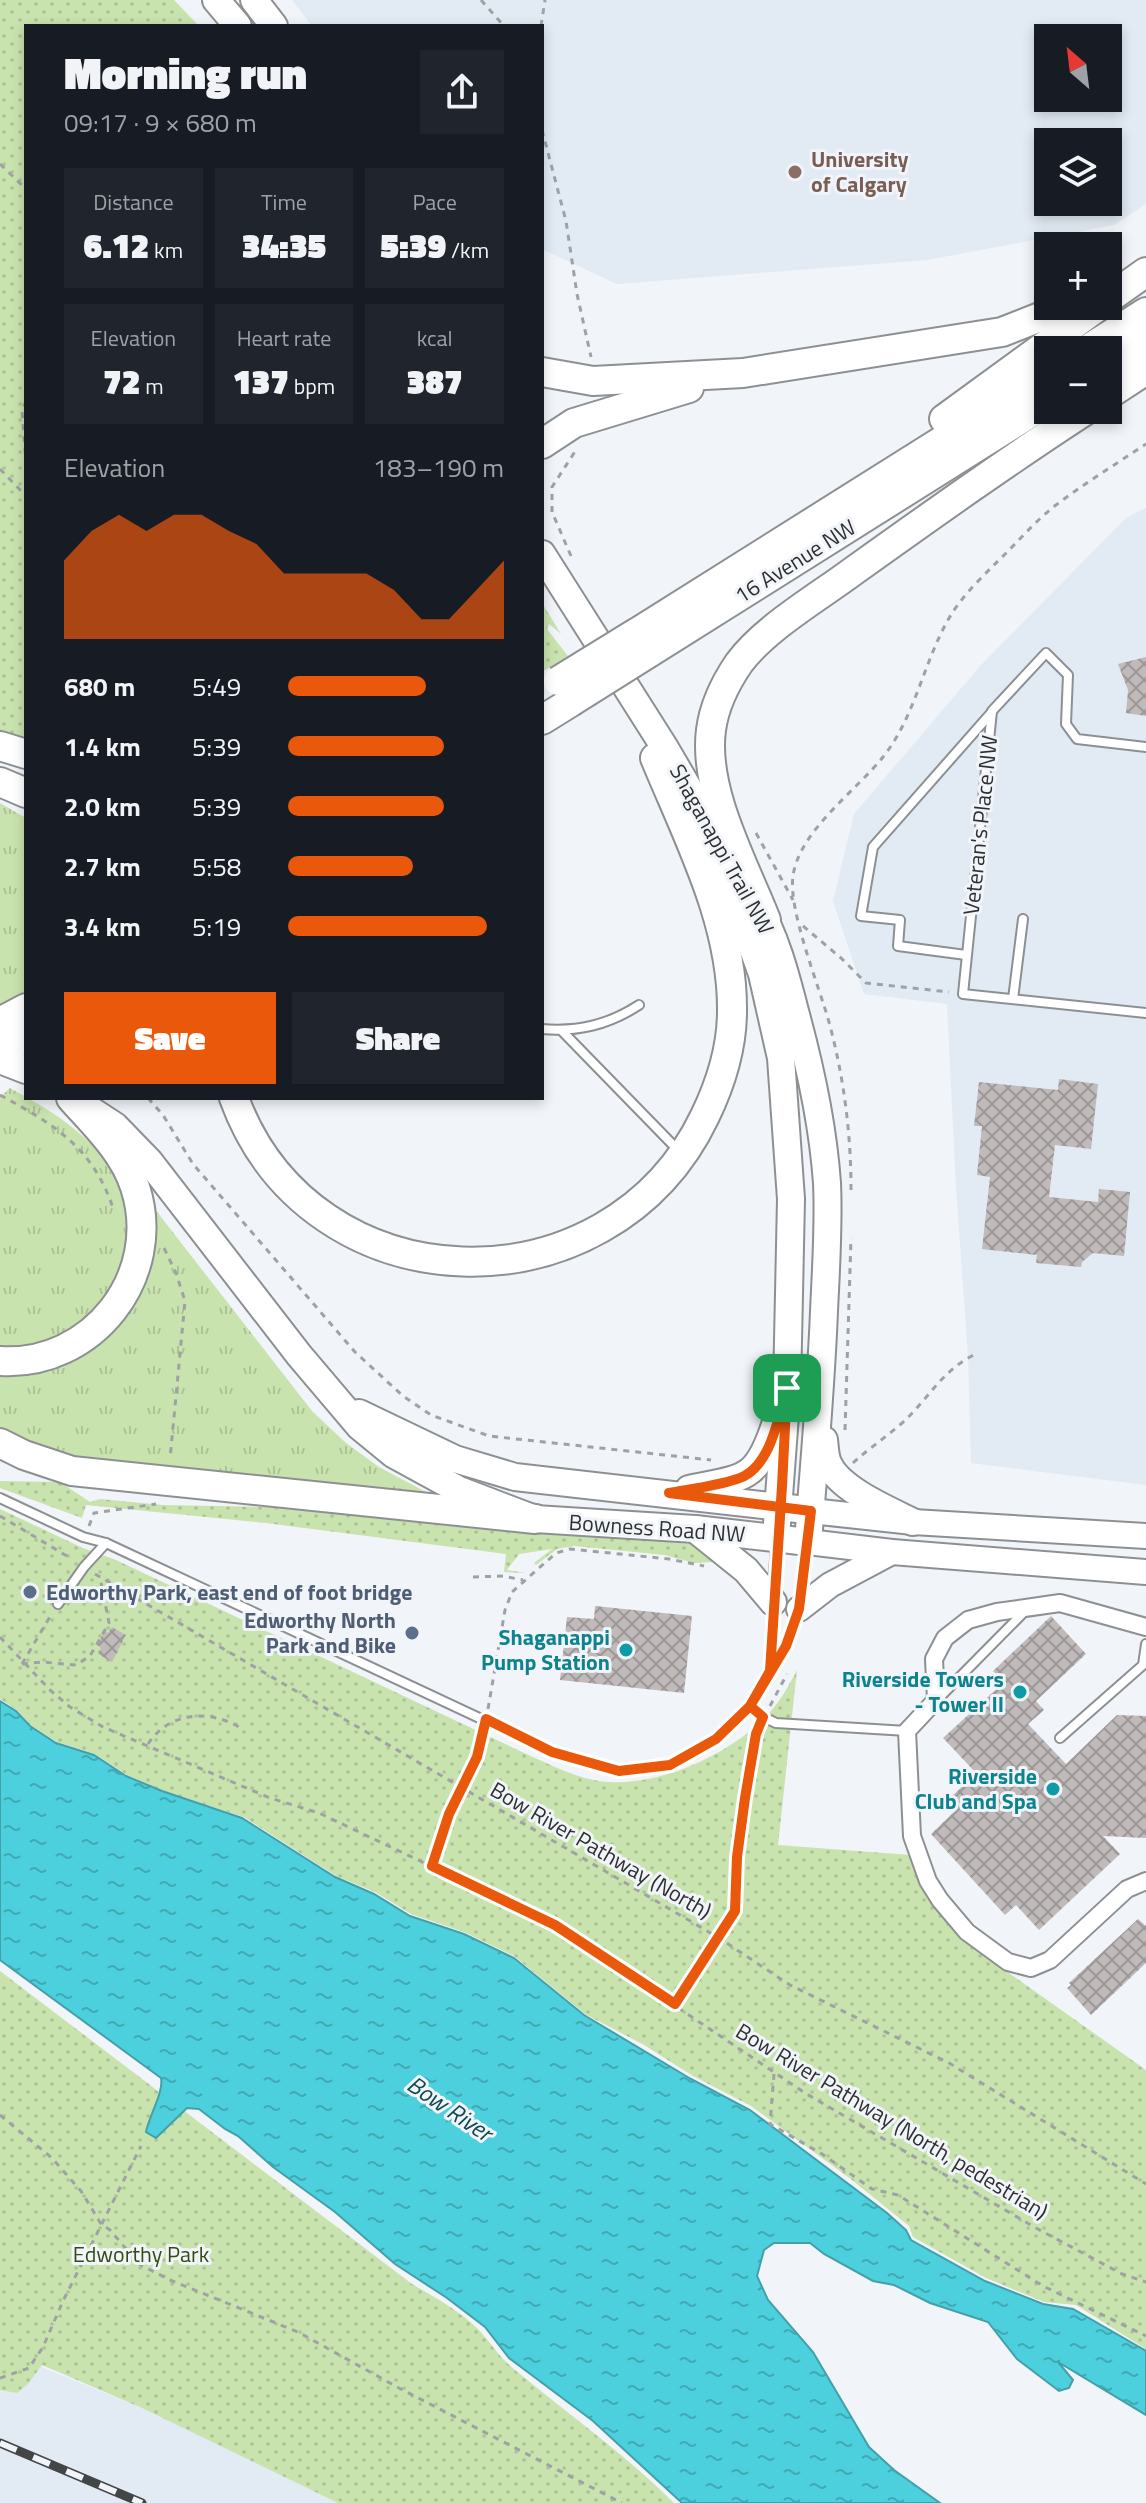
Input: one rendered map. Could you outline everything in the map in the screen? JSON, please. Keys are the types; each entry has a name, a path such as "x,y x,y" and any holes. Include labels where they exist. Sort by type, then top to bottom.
{"highway":[{"path":"1122,284 1141,276"},
{"path":"1122,289 1141,276"},
{"path":"1108,336 1146,312"},
{"path":"544,372 593,381 743,373 1002,332 1034,319"},
{"path":"750,561 1080,320"},
{"path":"1122,356 1146,341"},
{"path":"1122,386 1146,370"},
{"path":"544,443 574,423 743,373"},
{"name":"16 Avenue NW","path":"550,705 642,643 750,561 1034,383"},
{"name":"16 Avenue NW","path":"642,643 1034,410"},
{"path":"766,920 723,812 712,769 711,729 722,696 740,662 799,610 996,469 1065,424"},
{"path":"0,746 24,753"},
{"path":"235,1100 242,1121 261,1153 282,1179 322,1214 396,1251 460,1262 522,1258 575,1241 608,1224 635,1205 657,1185 697,1132 723,1073 732,1012 727,954 717,914 655,758"},
{"path":"0,782 24,792"},
{"path":"0,1022 24,1009"},
{"path":"0,1051 24,1039"},
{"path":"0,1361 41,1358 60,1352 90,1334 120,1301 137,1260 142,1224 130,1172 111,1143 73,1100"},
{"path":"0,1443 48,1465 72,1471 535,1519"}],"main road":[{"path":"216,0 236,24"},
{"path":"254,0 272,24"},
{"name":"Shaganappi Trail NW","path":"544,557 665,748 766,920 784,970 818,1108 827,1181 828,1243 819,1419 808,1542"},
{"name":"Shaganappi Trail NW","path":"544,581 685,806 744,924 762,974 781,1058 791,1199 787,1388 776,1537"},
{"path":"0,1060 24,1069"},
{"name":"Bowness Road NW","path":"74,1100 115,1126 149,1161 299,1355 360,1427 393,1454 459,1490 535,1519 695,1529 892,1552 1146,1572"},
{"path":"669,1493 740,1479 751,1470 766,1454 787,1388"},
{"name":"Bowness Road NW","path":"345,1407 455,1459 515,1477 913,1522 1146,1536"},
{"path":"819,1419 829,1465 841,1479 870,1501 913,1522"},
{"path":"695,1529 746,1570 773,1602"},
{"path":"799,1609 830,1585 892,1552"}],"street":[{"path":"1146,1627 1060,1603 997,1612 968,1620 945,1638 934,1659 936,1700 907,1731 909,1813 918,1859 940,1900 967,1932 997,1955 1023,1967 1041,1965 1127,1889 1146,1881"}],"lane":[{"name":"Veteran's Place NW","path":"1013,999 963,994 992,711 1046,653 1068,675 1066,724 1077,739 1146,747"},
{"path":"966,955 898,946 900,920 861,916 873,847 992,711"},
{"path":"1023,919 1013,999 1146,1013"},
{"path":"544,1029 562,1031 606,1023 639,1005"},
{"path":"562,1031 682,1155"},
{"path":"0,1498 83,1537 106,1543 552,1752 619,1771 670,1765 716,1739 750,1706 786,1646 799,1609 808,1542"},
{"path":"770,1671 776,1537"},
{"path":"58,1604 84,1567 106,1543"},
{"path":"936,1700 1027,1608"},
{"path":"1060,1738 1144,1666 1146,1644"},
{"path":"750,1706 776,1723 907,1731"}],"path":[{"path":"481,0 502,24"},
{"path":"541,24 545,0"},
{"path":"544,138 566,221 577,294 592,359"},
{"path":"0,164 24,187"},
{"path":"24,406 24,436"},
{"path":"571,555 552,512 552,487 577,448"},
{"path":"0,469 24,494"},
{"path":"800,924 866,983 952,992"},
{"path":"0,1095 54,1127 90,1160 106,1186 116,1217"},
{"path":"150,1100 163,1115 193,1164 355,1352 403,1396 431,1415 489,1436 714,1461"},
{"path":"163,1246 185,1301 169,1467"},
{"path":"847,1469 875,1442 901,1424 958,1362 978,1353"},
{"path":"69,1557 94,1513 163,1504"},
{"name":"Bow River Pathway (North)","path":"0,1516 719,1938 790,1985 949,2063 1146,2184"},
{"path":"432,1866 461,1787 477,1757 505,1610 512,1592 523,1580 556,1553 570,1549 712,1566"},
{"path":"473,1577 503,1576 523,1580"},
{"path":"58,1604 22,1664 76,1665 90,1656 109,1623 100,1577"},
{"name":"Bow River Pathway (North, pedestrian)","path":"0,1637 22,1664 70,1707 103,1727 270,1798 319,1813 555,1925 774,2073 1036,2228 1122,2274 1146,2282"},
{"path":"147,1746 157,1731 193,1714 217,1716 239,1727"},
{"path":"675,2004 733,1917 745,1798 756,1734 763,1717"},
{"path":"774,2073 770,2124 822,2154 872,2189 898,2195 1043,2286 1146,2336"},
{"path":"0,2115 52,2158 81,2191 101,2224 139,2264 170,2280 298,2332 622,2503"},
{"path":"0,2378 29,2368 43,2347 141,2146"}],"shaded area":[{"name":"University of Calgary","path":"292,0 1146,0 1146,204 1114,225 1077,232 1034,232 1034,240 927,260 617,284 544,250 544,24 310,24"},
{"path":"1146,508 1146,1485 971,1463 968,1356 947,1004 864,994 833,901 854,814 981,665 1126,518"},
{"path":"0,2350 142,2408 338,2503 0,2503"}],"green space":[{"path":"0,0 174,0 197,24 24,24 24,740 0,733"},
{"path":"544,606 561,634 549,624 547,629 568,656 544,671"},
{"path":"0,803 24,817 24,992 0,1005"},
{"path":"10,1088 24,1096 24,1100 30,1100 69,1125 95,1148 115,1177 122,1196 127,1237 118,1277 97,1312 62,1337 22,1348 0,1349 0,1097"},
{"path":"154,1208 312,1411 346,1443 379,1467 437,1498 82,1460 39,1448 0,1429 0,1374 26,1373 75,1358 97,1345 116,1328 131,1308 143,1285 150,1260"},
{"path":"0,1481 60,1482 90,1502 100,1499 163,1505 312,1508 691,1544 735,1572 732,1574 714,1562 694,1563 665,1555 574,1546 557,1549 536,1565 534,1563 552,1549 519,1554 507,1570 526,1573 504,1572 506,1554 266,1523 86,1505 82,1518 0,1488"},
{"path":"0,1509 116,1560 561,1770 585,1778 610,1782 636,1781 691,1766 717,1753 762,1721 781,1698 797,1670 778,1845 910,1855 932,1901 968,1944 1146,2070 1146,2349 1076,2305 1044,2302 986,2278 913,2237 909,2226 751,2106 585,2014 514,1956 464,1932 411,1914 375,1892 336,1876 244,1817 163,1791 127,1775 95,1754 57,1742 30,1725 17,1710 0,1699"},
{"name":"Edworthy Park","path":"0,1971 412,2284 463,2316 509,2365 616,2451 674,2503 338,2503 142,2408 42,2365 17,2393 0,2390"}],"water":[{"name":"Bow River","path":"0,1701 56,1743 94,1755 126,1776 162,1791 242,1818 335,1877 374,1894 410,1916 464,1934 514,1958 584,2015 750,2110 887,2213 906,2230 911,2240 985,2281 1043,2304 1073,2309 1146,2351 1146,2415 1058,2362 1073,2380 1069,2388 1059,2391 1017,2359 988,2322 930,2303 894,2285 873,2281 810,2243 774,2243 764,2250 757,2276 768,2300 813,2352 869,2447 894,2470 940,2503 682,2503 593,2421 509,2358 485,2327 395,2264 335,2212 199,2109 187,2108 156,2138 146,2132 161,2078 0,1960"}],"building":[{"path":"1146,657 1146,716 1126,713 1128,690 1118,664"},
{"path":"1059,1079 1098,1084 1091,1149 1055,1145 1049,1197 1098,1202 1099,1189 1130,1192 1124,1256 1093,1253 1082,1262 1081,1267 1036,1263 1037,1255 982,1249 990,1177 977,1175 982,1126 974,1126 979,1082 1058,1090"},
{"name":"Shaganappi Pump Station","path":"595,1606 692,1616 684,1693 560,1680 567,1617 594,1619"},
{"path":"1051,1616 1086,1654 1036,1701 1044,1710 1028,1724 1066,1764 1117,1715 1146,1716 1146,1838 1103,1836 1120,1854 1039,1930 1016,1905 1005,1915 931,1834 955,1811 946,1802 976,1773 943,1738 1004,1682 993,1671"},
{"path":"112,1627 126,1635 112,1662 98,1654 101,1648 97,1645 105,1631 108,1633"},
{"path":"1138,1919 1146,1926 1146,1963 1091,2015 1067,1988 1071,1985 1069,1983"}],"railway":[{"path":"0,2443 142,2503"}],"place":[{"name":"University of Calgary","path":"795,172"},
{"name":"Edworthy Park, east end of foot bridge","path":"30,1592"},
{"name":"Edworthy North Park and Bike","path":"412,1633"},
{"name":"Shaganappi Pump Station","path":"626,1650"},
{"name":"Riverside Towers - Tower II","path":"1020,1692"},
{"name":"Riverside Club and Spa","path":"1053,1789"}],"route":[{"path":"787,1388 766,1454 751,1470 740,1479 669,1493 759,1505 779,1507 811,1511 799,1609 786,1646 750,1706 763,1717 756,1734 745,1798 737,1857 735,1911 675,2004 555,1925 432,1866 449,1814 477,1757 486,1719 552,1752 619,1771 670,1765 716,1739 750,1706 770,1671 769,1649 776,1537 779,1507 781,1490 782,1486 787,1388"}]}
